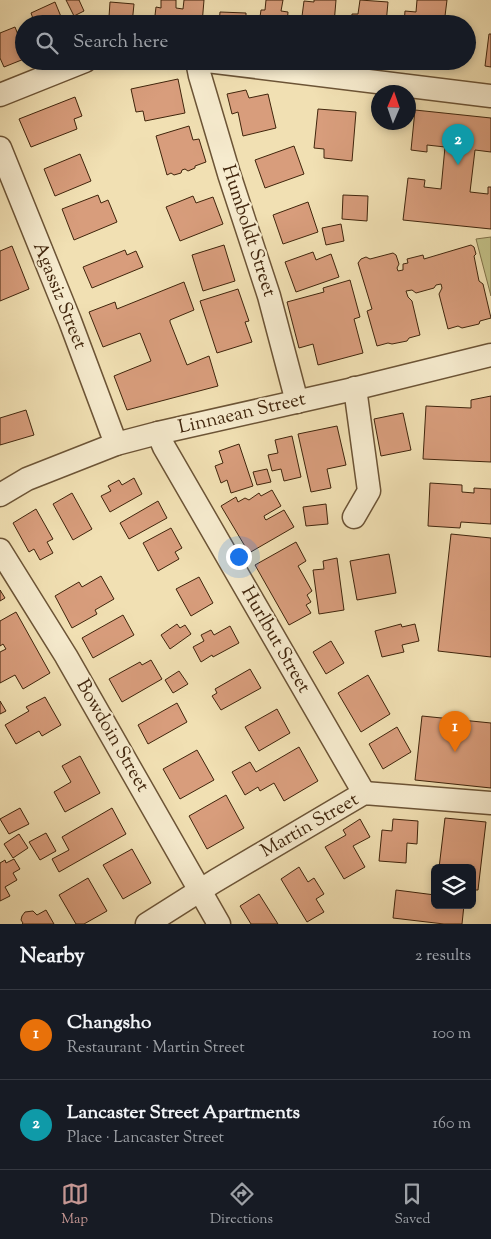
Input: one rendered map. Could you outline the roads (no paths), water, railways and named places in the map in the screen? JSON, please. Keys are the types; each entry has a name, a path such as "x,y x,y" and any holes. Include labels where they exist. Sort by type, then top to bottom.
{"street":[{"path":"0,95 62,70"},
{"name":"Humboldt Street","path":"199,70 229,174 269,296 297,402"},
{"path":"280,70 491,96"},
{"name":"Agassiz Street","path":"0,148 70,321 116,444"},
{"name":"Linnaean Street","path":"0,495 27,480 116,444 491,355"},
{"path":"354,517 369,491 355,388"},
{"name":"Hurlbut Street","path":"158,433 164,447 364,793"},
{"name":"Bowdoin Street","path":"0,550 66,656 219,924"},
{"name":"Martin Street","path":"147,924 364,793 491,803"}],"place":[{"name":"Lancaster Street Apartments","path":"458,165"},
{"name":"Changsho","path":"455,752"}]}
